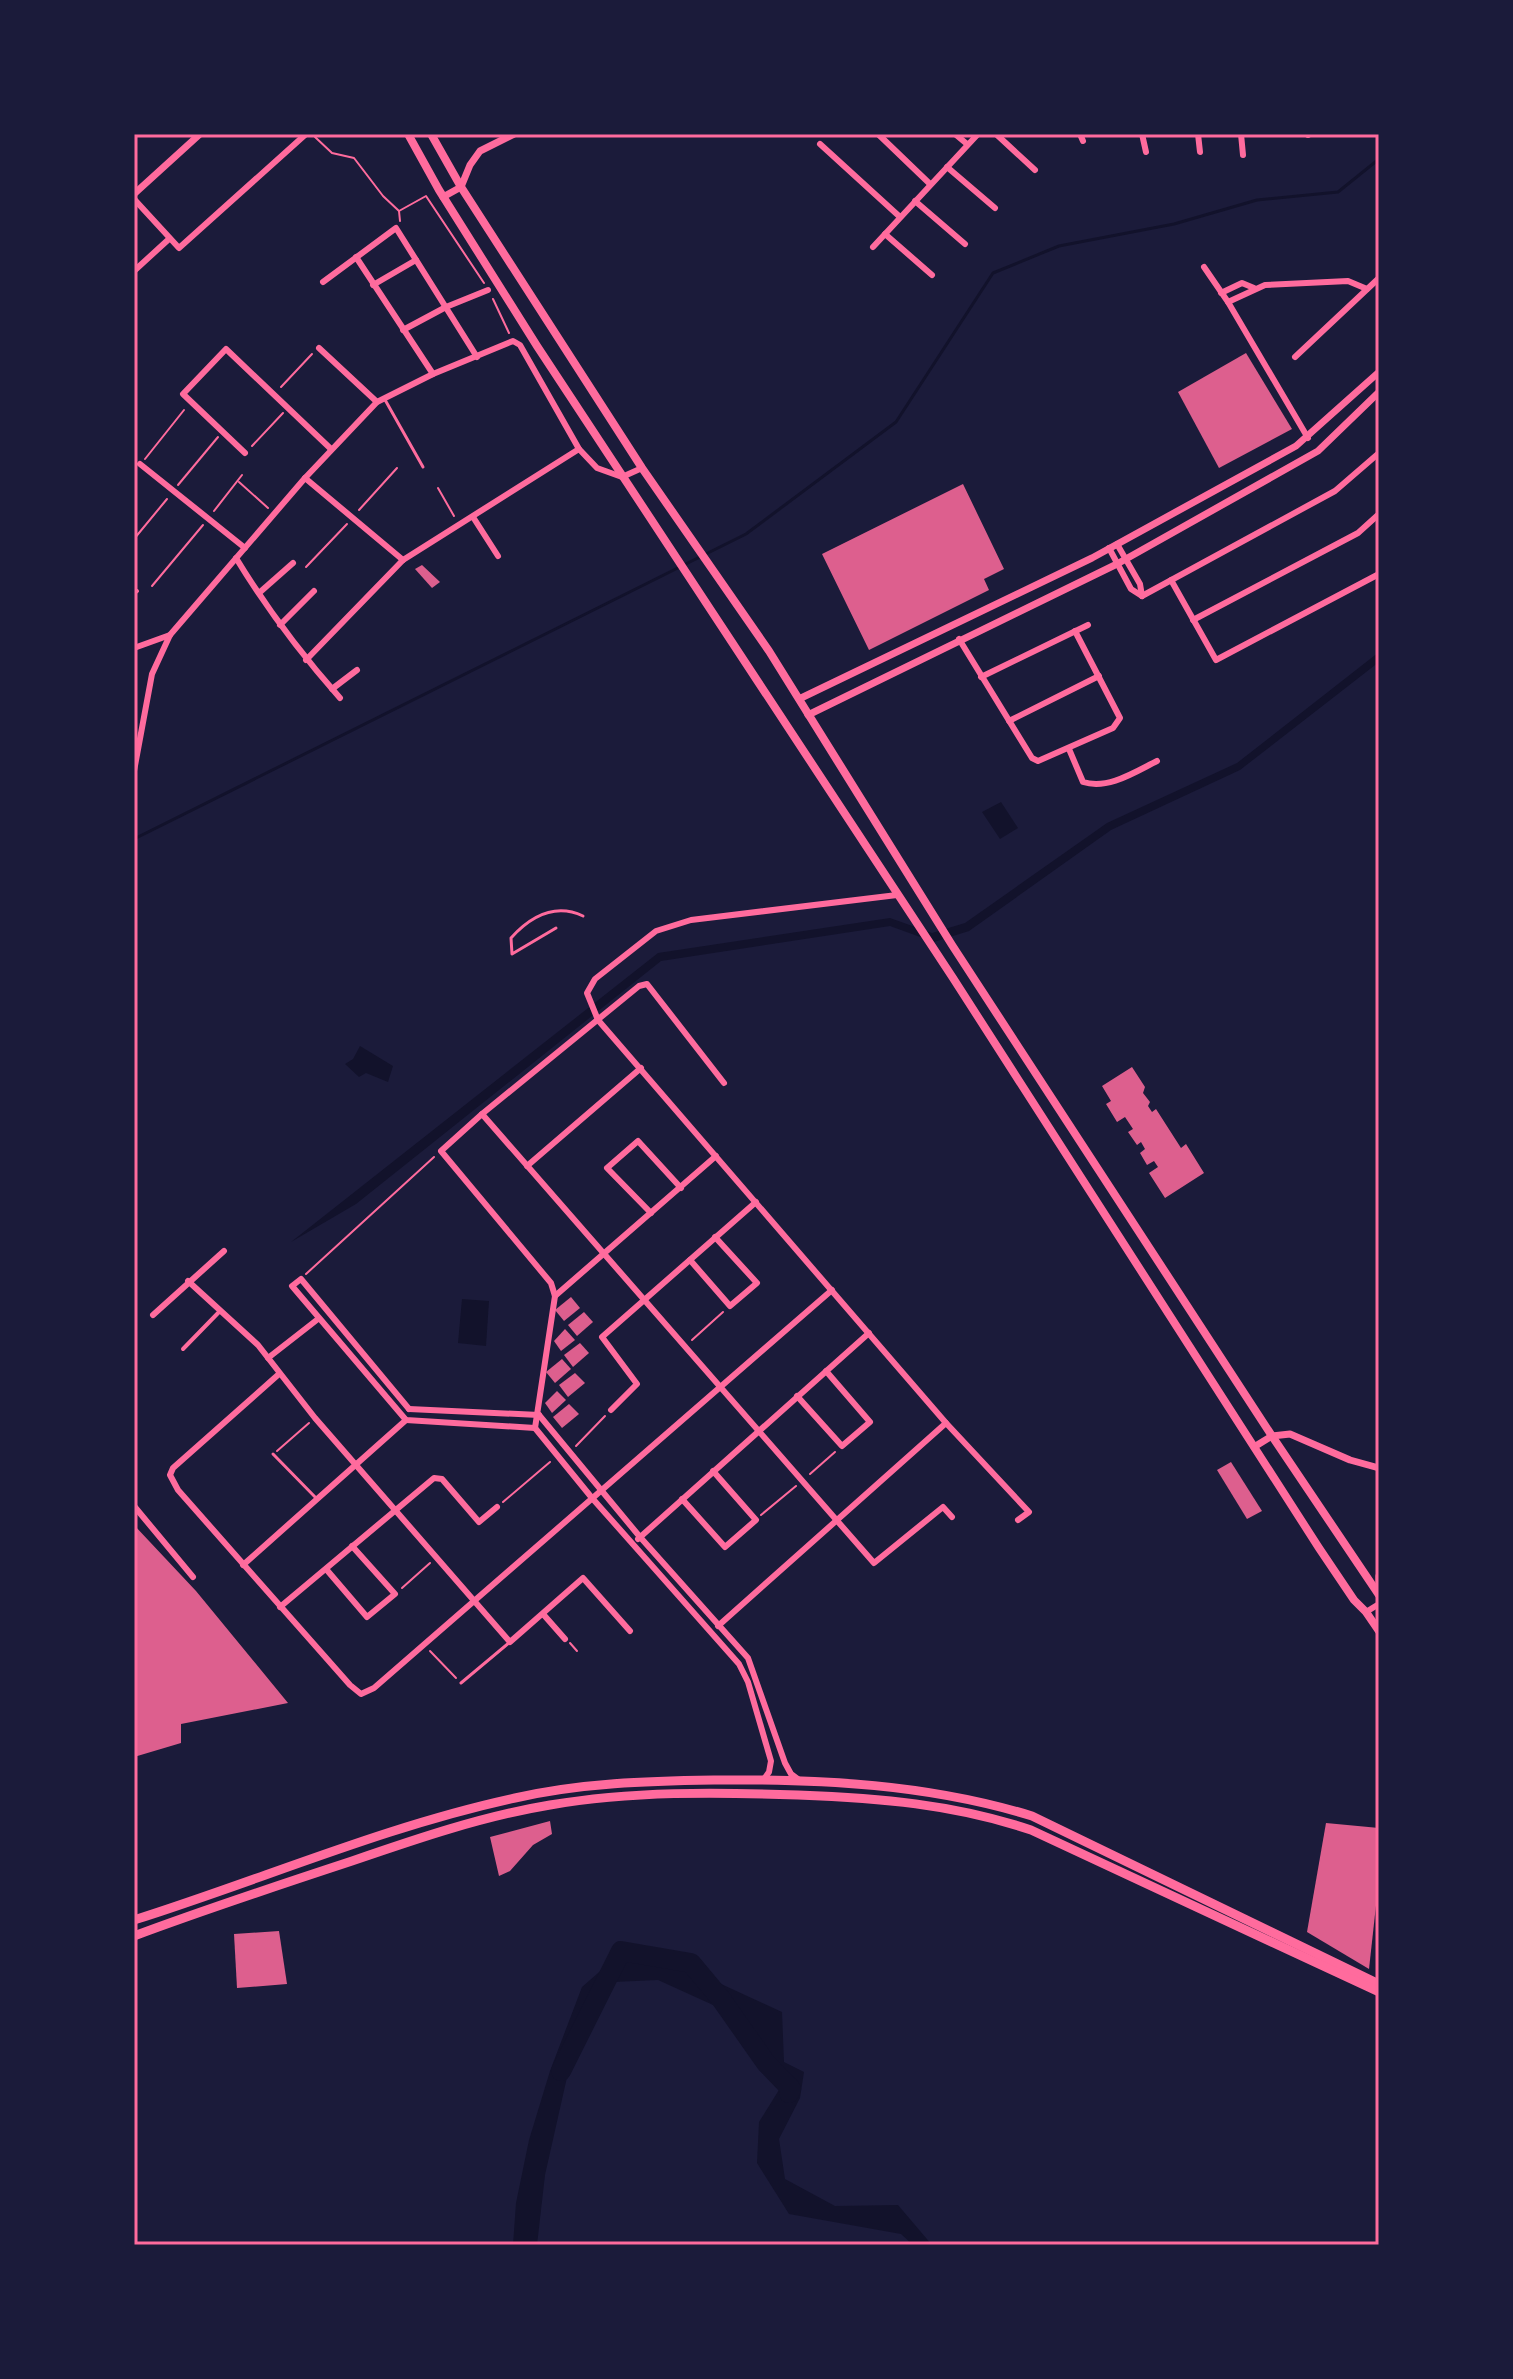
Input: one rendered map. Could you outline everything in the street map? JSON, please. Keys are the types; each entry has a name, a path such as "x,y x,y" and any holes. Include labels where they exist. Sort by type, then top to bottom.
{"main road":[{"path":"408,134 443,197 622,477 694,581 1354,1600 1379,1631"},
{"path":"431,134 461,187 642,468 799,699 952,945 1379,1595"},
{"path":"134,1920 375,1838 512,1798 622,1781 799,1780 928,1791 1032,1816 1379,1984"},
{"path":"134,1936 436,1833 548,1805 614,1796 720,1793 854,1797 955,1809 1031,1830 1379,1992"}],"street":[{"path":"200,134 134,197 179,248 306,134"},
{"path":"443,197 461,187 480,151 514,134"},
{"path":"878,134 930,184"},
{"path":"955,134 967,144"},
{"path":"873,247 978,134"},
{"path":"996,134 1035,170"},
{"path":"1142,134 1146,152"},
{"path":"1198,134 1200,152"},
{"path":"1241,134 1243,155"},
{"path":"820,144 900,217"},
{"path":"947,167 995,208"},
{"path":"915,201 965,244"},
{"path":"323,282 396,228 477,357"},
{"path":"885,234 932,275"},
{"path":"134,271 169,239"},
{"path":"356,257 433,374"},
{"path":"373,285 416,260"},
{"path":"1204,267 1308,438"},
{"path":"1295,357 1379,278"},
{"path":"1228,302 1265,285 1348,281 1367,289"},
{"path":"1221,293 1242,283 1254,288"},
{"path":"403,330 446,307 488,290"},
{"path":"134,771 152,674 170,635 305,478 380,400 513,341 520,345 579,449 597,468 622,477 642,468"},
{"path":"319,348 380,400"},
{"path":"245,453 183,394 226,349 331,449"},
{"path":"799,699 1117,544 1308,438 1379,372"},
{"path":"808,715 1117,564 1318,451 1379,392"},
{"path":"306,660 403,560 579,449"},
{"path":"1142,596 1335,491 1379,453"},
{"path":"140,464 245,548"},
{"path":"305,478 403,560"},
{"path":"1193,620 1358,533 1379,514"},
{"path":"473,517 498,556"},
{"path":"1117,544 1140,584 1142,596"},
{"path":"1109,548 1131,589 1142,596"},
{"path":"236,558 280,625 340,698"},
{"path":"259,593 293,563"},
{"path":"1171,580 1216,660 1379,574"},
{"path":"280,625 314,591"},
{"path":"981,677 1088,625"},
{"path":"959,639 1032,758 1038,761 1119,723 1119,711 1075,631"},
{"path":"134,648 170,635"},
{"path":"332,689 357,670"},
{"path":"1009,721 1099,676"},
{"path":"134,718 144,720"},
{"path":"1069,749 1083,782 1091,784 1118,780 1157,761"},
{"path":"897,895 738,912 691,920 656,931 595,979 587,993 588,1001 596,1017 946,1423 1029,1512 1018,1520"},
{"path":"535,1428 555,1296 551,1283 441,1151 596,1017 639,986 647,984 724,1083"},
{"path":"527,1166 641,1068"},
{"path":"482,1114 874,1563 943,1507 952,1517"},
{"path":"651,1213 607,1168 638,1141 681,1188"},
{"path":"555,1296 716,1156"},
{"path":"611,1410 637,1384 602,1337 756,1202"},
{"path":"690,1260 730,1306 757,1283 715,1237"},
{"path":"153,1315 224,1251"},
{"path":"764,1779 771,1761 748,1682 739,1664 592,1498 535,1428 406,1420 292,1286 301,1279 409,1409 539,1415 600,1491 748,1658 785,1763 799,1780"},
{"path":"188,1281 258,1345 315,1418 510,1642 583,1578 630,1631"},
{"path":"279,1374 173,1468 170,1475 178,1490 243,1565 361,1694 374,1688 832,1290"},
{"path":"183,1349 220,1311"},
{"path":"268,1358 318,1319"},
{"path":"332,1336 341,1328"},
{"path":"632,1543 869,1333"},
{"path":"797,1396 842,1446 870,1422 826,1371"},
{"path":"243,1565 406,1420 409,1409"},
{"path":"718,1626 946,1423"},
{"path":"1254,1447 1272,1436 1290,1434 1350,1460 1379,1468"},
{"path":"682,1499 725,1547 756,1520 713,1471"},
{"path":"280,1607 434,1478 442,1479 479,1522 497,1507"},
{"path":"134,1506 193,1577"},
{"path":"326,1569 367,1617 395,1594 352,1546"},
{"path":"1379,1576 1379,1595"},
{"path":"1366,1612 1379,1604"},
{"path":"543,1614 565,1639"},
{"path":"718,1640 725,1634"}],"lane":[{"path":"380,400 423,467"},
{"path":"556,928 512,954 511,938 518,930 549,912 566,909 583,916"},
{"path":"273,1454 317,1499"},
{"path":"461,1683 510,1642"}],"path":[{"path":"306,134 314,136 332,153 354,158 383,196 399,211 401,219 396,228"},
{"path":"399,211 426,196 488,290 513,341"},
{"path":"273,396 319,348"},
{"path":"245,453 287,409"},
{"path":"140,464 184,410"},
{"path":"152,586 242,475"},
{"path":"239,482 274,514"},
{"path":"438,488 454,516"},
{"path":"301,1279 441,1151"},
{"path":"684,1348 730,1306"},
{"path":"569,1453 611,1410"},
{"path":"273,1454 315,1418"},
{"path":"756,1520 842,1446"},
{"path":"497,1507 557,1456"},
{"path":"395,1594 436,1558"},
{"path":"424,1645 461,1683"}],"shaded area":[{"path":"1379,652 1379,662 1240,770 1111,830 969,931 934,942 890,926 661,961 356,1204 291,1242 658,953 890,918 932,933 965,923 1107,823 1237,763"},
{"path":"1001,802 1018,828 1000,839 982,812"},
{"path":"360,1046 393,1066 388,1082 366,1073 359,1077 345,1064 353,1059"},
{"path":"462,1299 489,1301 486,1346 458,1343"},
{"path":"668,1950 719,1983 782,2012 784,2062 804,2072 800,2098 779,2139 785,2179 835,2206 898,2205 932,2245 913,2245 901,2234 789,2214 757,2163 759,2122 782,2085 746,2020 658,1980 613,1982 579,2024 545,2175 537,2245 513,2245 516,2203 529,2140 550,2071 582,1987 614,1959"}],"building":[{"path":"1246,353 1292,429 1219,468 1178,392"},
{"path":"963,484 1004,569 984,579 989,590 869,650 822,554"},
{"path":"422,565 440,582 432,588 415,569"},
{"path":"1132,1067 1145,1087 1143,1093 1150,1102 1148,1106 1152,1112 1156,1109 1181,1148 1186,1144 1204,1173 1165,1198 1149,1173 1158,1167 1154,1161 1147,1165 1140,1153 1145,1149 1141,1142 1137,1145 1128,1132 1133,1129 1125,1117 1117,1122 1106,1104 1111,1101 1102,1086"},
{"path":"571,1297 580,1308 564,1321 555,1310"},
{"path":"584,1312 593,1322 577,1336 568,1325"},
{"path":"565,1329 575,1340 561,1351 554,1341"},
{"path":"580,1343 589,1353 573,1367 564,1355"},
{"path":"562,1359 571,1369 555,1383 546,1372"},
{"path":"575,1373 585,1383 568,1397 559,1385"},
{"path":"557,1391 566,1400 552,1413 545,1403"},
{"path":"569,1404 579,1414 562,1428 553,1417"},
{"path":"1231,1462 1262,1511 1247,1519 1217,1470"},
{"path":"134,1525 196,1591 288,1703 181,1724 181,1743 134,1757"},
{"path":"550,1821 552,1834 533,1845 510,1871 499,1876 490,1837"},
{"path":"1326,1823 1379,1828 1379,1878 1369,1969 1307,1932"},
{"path":"279,1931 287,1984 237,1988 234,1934"}],"waterway":[{"path":"134,839 746,534 896,422 993,273 1059,246 1174,224 1257,200 1338,192 1379,159"},
{"path":"561,2071 621,1951 691,1963 766,2063 791,2089 789,2093"}]}
